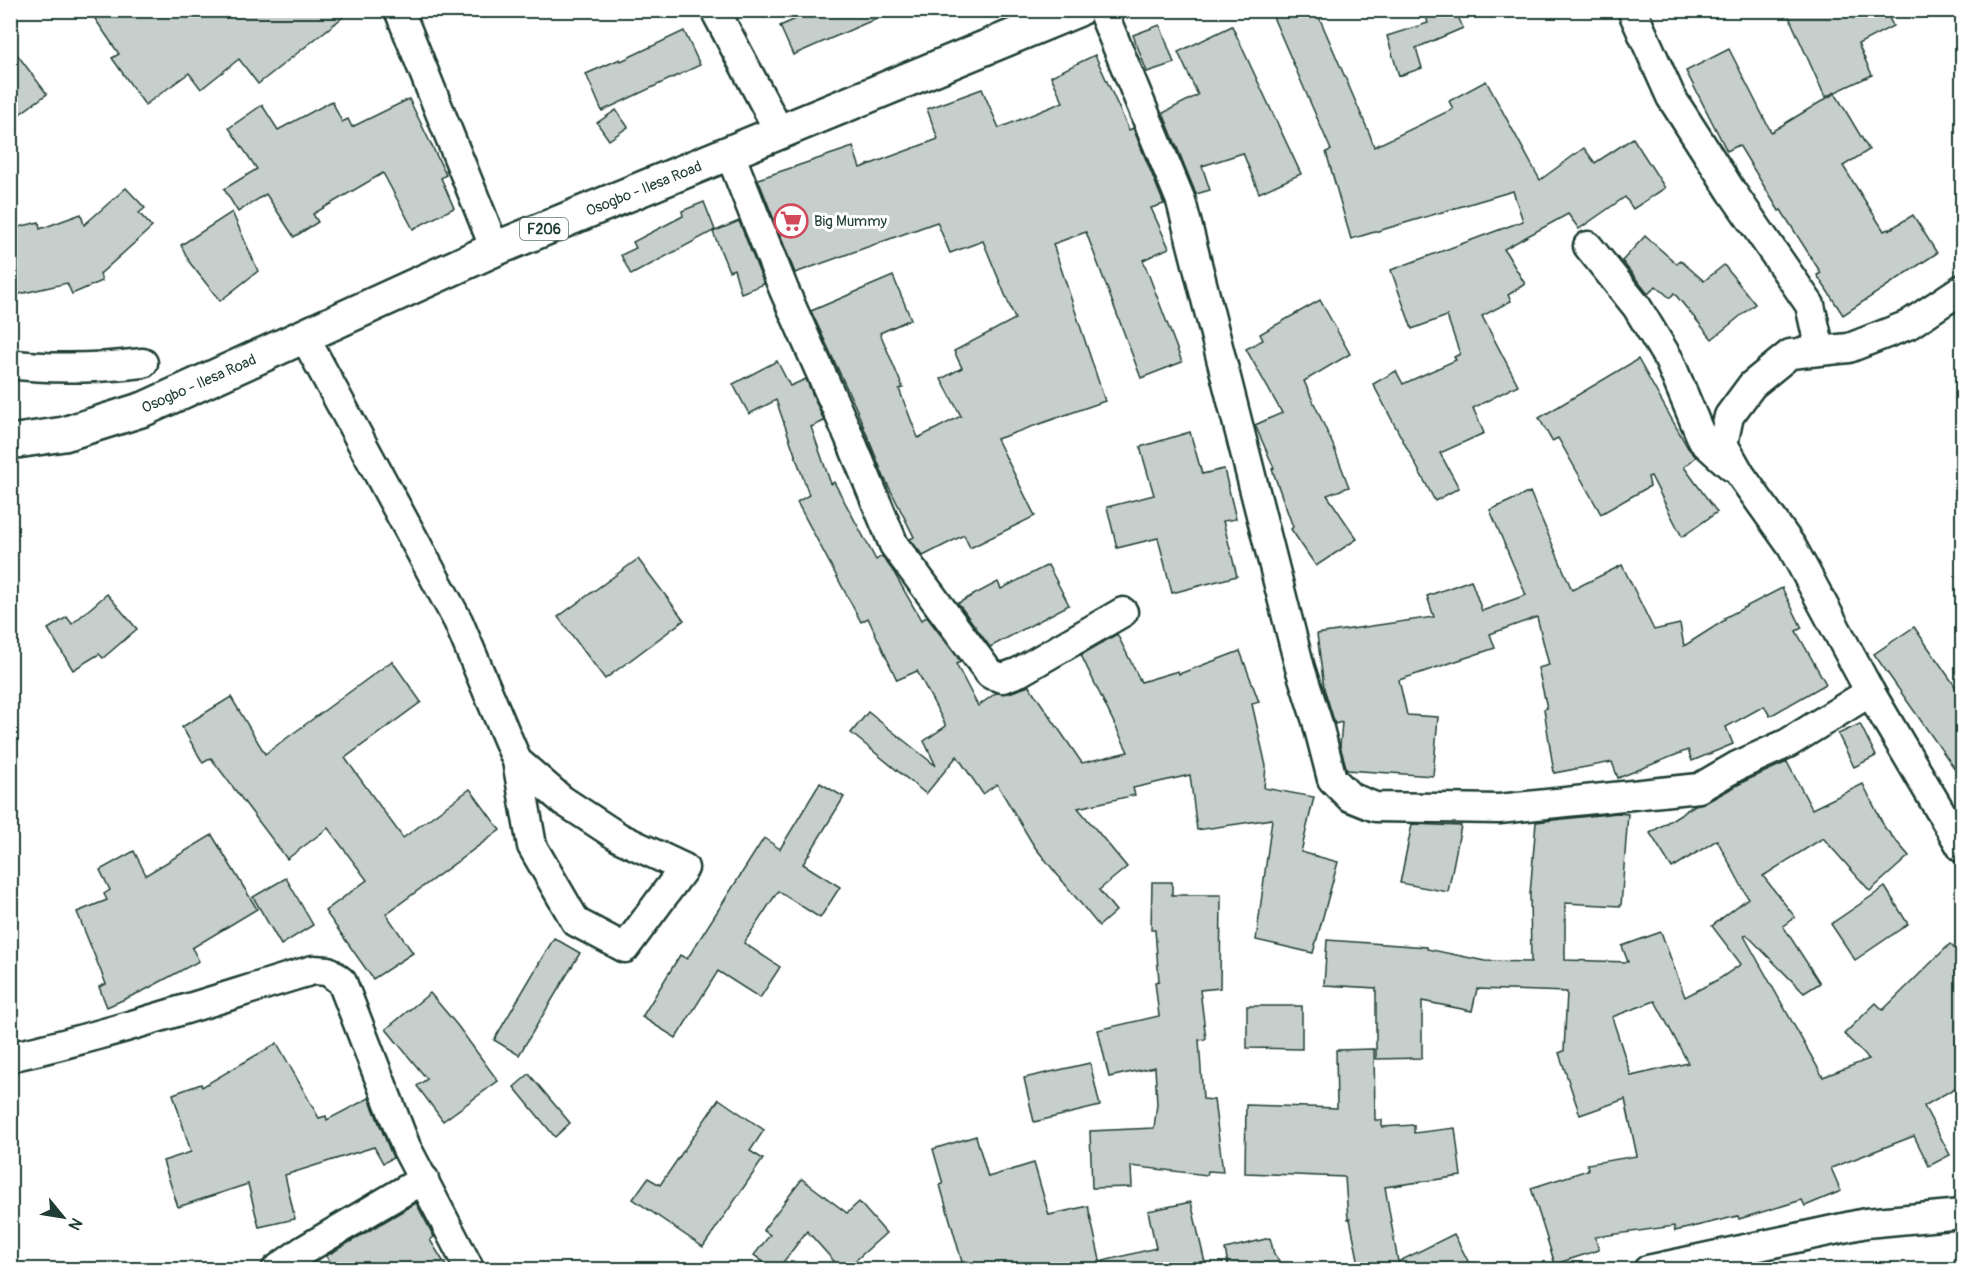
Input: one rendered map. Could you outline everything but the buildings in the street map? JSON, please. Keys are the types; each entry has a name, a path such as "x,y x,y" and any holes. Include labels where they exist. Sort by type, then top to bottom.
{"main road":[{"name":"Osogbo - Ilesa Road","path":"10,442 64,434 144,409 495,249 1077,10"}],"street":[{"path":"399,10 495,249"},
{"path":"715,10 779,131"},
{"path":"1102,10 1181,201 1300,668 1332,780 1350,797 1375,807 1499,809 1699,788 1737,766 1788,743 1870,692"},
{"path":"1632,10 1671,98 1743,209 1810,305 1820,350"},
{"path":"730,154 784,290 894,545 990,674 1003,678 1019,672 1123,612"},
{"path":"1588,246 1637,308 1669,360 1703,441 1740,474"},
{"path":"1962,289 1908,325 1850,348 1790,354 1752,385 1729,416 1723,444 1740,474 1792,547 1870,692 1962,848"},
{"path":"304,336 458,621 517,761 532,846 576,922 625,948 684,868 620,838 562,800 517,761"},
{"path":"10,364 44,367 113,366 142,363"},
{"path":"10,1057 56,1047 140,1023 313,970 328,971 342,982 406,1147 470,1269"},
{"path":"276,1269 424,1179"},
{"path":"1648,1269 1866,1224 1962,1214"}],"place":[{"name":"Big Mummy","path":"791,221"}]}
